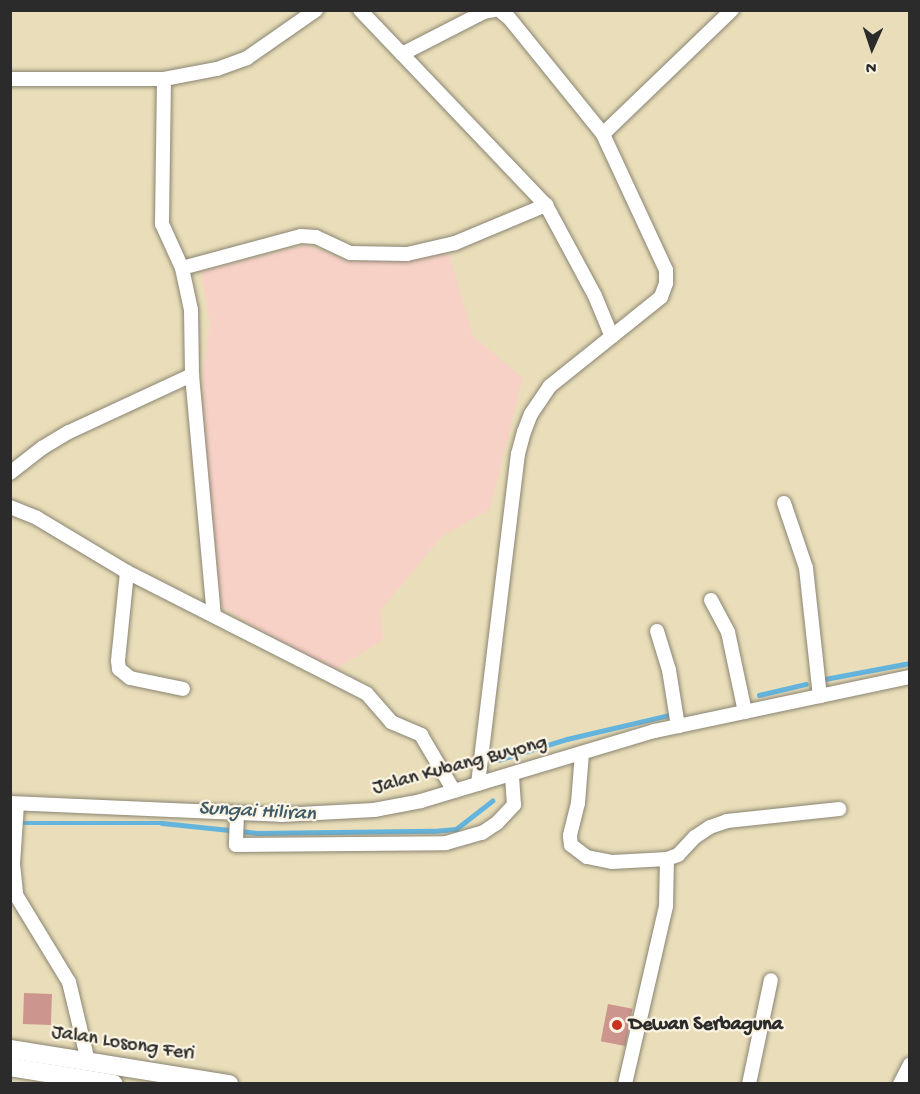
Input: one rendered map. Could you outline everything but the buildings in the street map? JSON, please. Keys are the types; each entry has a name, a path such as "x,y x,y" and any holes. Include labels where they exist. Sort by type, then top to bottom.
{"main road":[{"name":"Jalan Losong Feri","path":"10,1048 229,1083"},
{"name":"Jalan Losong Feri","path":"10,1066 91,1082 114,1083"}],"street":[{"path":"10,79 164,79 217,69 246,58 316,10"},
{"path":"360,10 546,205 595,296 612,337"},
{"path":"402,54 484,12 496,10 509,18 603,134 666,270 666,284 661,297 550,386 531,414 524,432 478,784"},
{"path":"603,134 732,10"},
{"path":"164,79 162,224 182,268 192,317 192,375 214,615"},
{"path":"182,268 301,236 316,237 350,253 406,254 455,243 546,205"},
{"path":"10,473 42,448 69,432 192,375"},
{"path":"784,503 806,568 820,696"},
{"path":"10,507 37,518 127,572 367,694 391,722 421,735 454,791"},
{"path":"10,516 37,518"},
{"path":"127,572 119,669 130,678 183,689"},
{"path":"711,600 728,632 745,712"},
{"path":"657,631 669,670 678,726"},
{"name":"Jalan Kubang Buyong","path":"14,803 237,813 304,814 374,810 454,791 678,726 909,677"},
{"path":"582,753 578,803 570,836 572,845 587,857 612,862 667,859 678,855 695,837 710,827 727,821 839,809"},
{"path":"237,813 236,845 446,843 482,833 497,823 514,805 516,792 512,774"},
{"path":"14,803 13,872 16,895 69,982 88,1061"},
{"path":"625,1083 666,906 667,859"},
{"path":"748,1083 771,980"},
{"path":"900,1083 909,1064"}],"shaded area":[{"path":"307,245 347,261 449,254 473,336 523,378 490,509 441,537 380,611 383,640 331,672 220,606 203,445 203,369 210,324 201,271"}],"waterway":[{"path":"825,679 910,663"},
{"path":"759,695 806,684"},
{"path":"498,760 567,739 669,715"},
{"name":"Sungai Hiliran","path":"16,823 162,823 257,833 433,831 456,829 492,801"}],"place":[{"name":"Dewan Serbaguna","path":"617,1025"}]}
